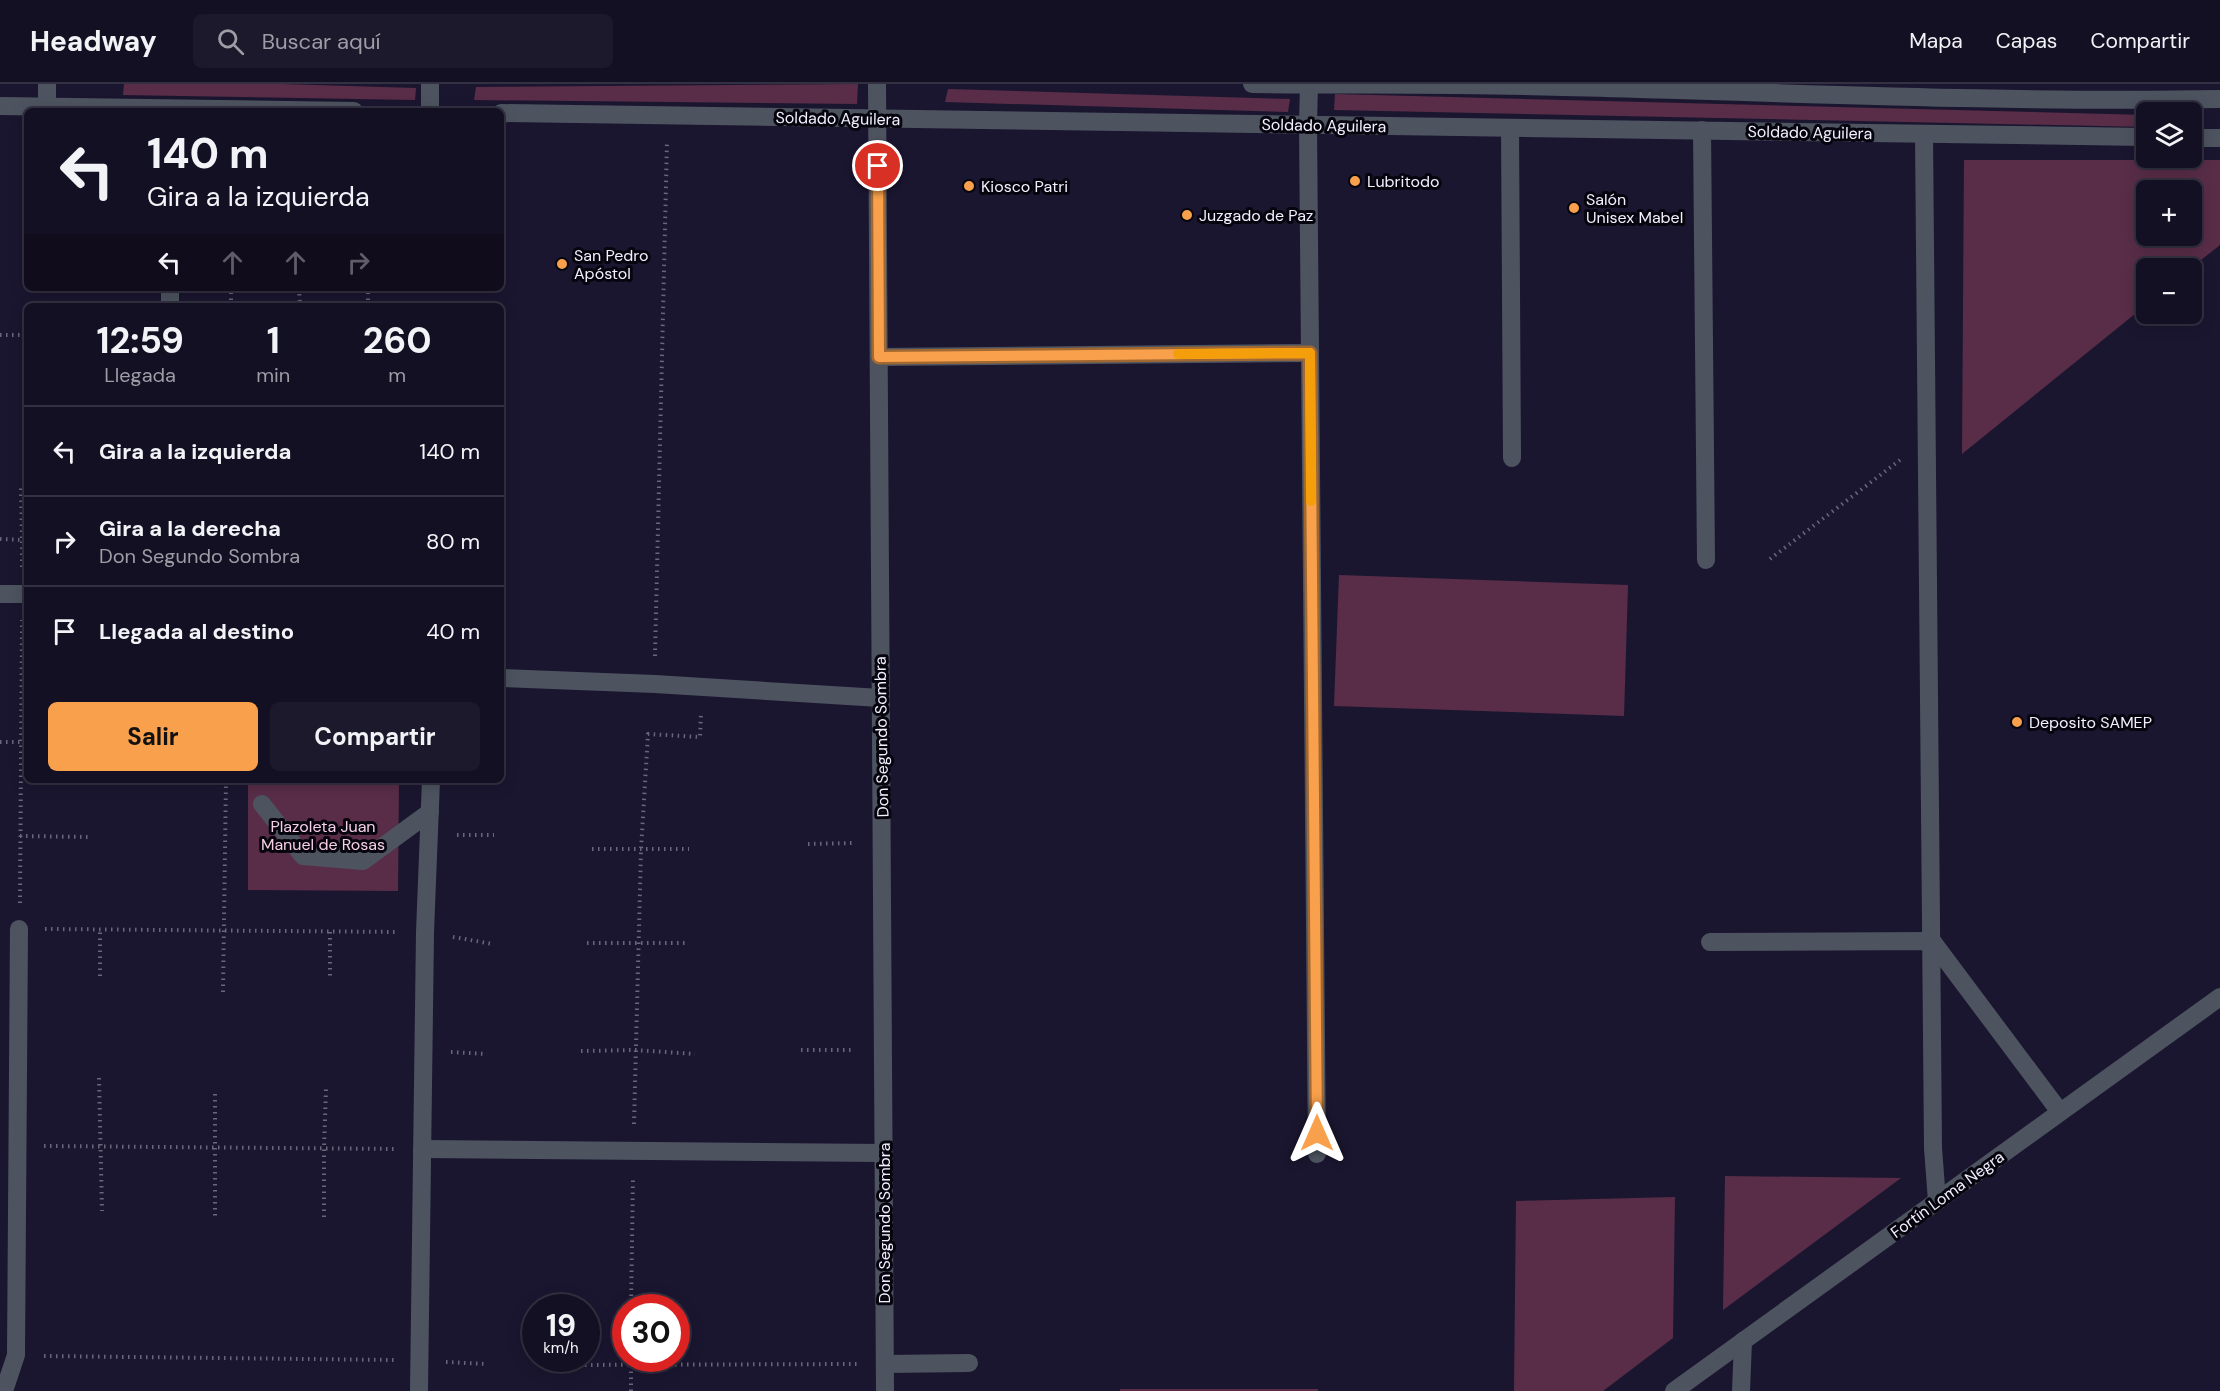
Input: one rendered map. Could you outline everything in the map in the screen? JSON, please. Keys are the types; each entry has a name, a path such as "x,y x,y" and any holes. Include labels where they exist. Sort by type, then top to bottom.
{"street":[{"path":"46,84 47,106"},
{"path":"430,84 430,108"},
{"name":"Don Segundo Sombra","path":"877,84 885,1391"},
{"path":"1251,84 1521,86 1935,97 2220,99"},
{"path":"1309,84 1317,1154"},
{"path":"0,106 109,108"},
{"name":"Soldado Aguilera","path":"504,113 2136,137"},
{"path":"1510,128 1512,458"},
{"path":"1702,130 1706,560"},
{"path":"1924,134 1933,1148 1937,1201"},
{"path":"2202,138 2220,138"},
{"path":"879,357 1310,353"},
{"path":"0,594 22,594"},
{"path":"504,678 655,684 880,698"},
{"path":"419,1391 425,932 431,783"},
{"path":"262,804 303,856 363,861 430,812"},
{"path":"4,1391 16,1355 16,1145 20,929"},
{"path":"1710,942 1932,941"},
{"path":"1932,941 2060,1112"},
{"name":"Fortín Loma Negra","path":"1674,1391 2220,997"},
{"path":"422,1149 883,1153"},
{"path":"1741,1391 1743,1341"},
{"path":"885,1364 969,1363"}],"path":[{"path":"655,684 668,116"},
{"path":"0,335 24,335"},
{"path":"1770,559 1927,440"},
{"path":"21,487 24,527"},
{"path":"0,539 24,540"},
{"path":"24,558 20,929 425,932 494,944"},
{"path":"631,1294 638,942 648,734 700,737 703,687"},
{"path":"0,742 21,742"},
{"path":"224,992 226,783"},
{"path":"430,836 494,835"},
{"path":"20,836 89,837"},
{"path":"808,844 882,843"},
{"path":"592,849 689,849"},
{"path":"100,930 100,976"},
{"path":"330,932 330,978"},
{"path":"587,943 686,943"},
{"path":"581,1051 635,1050 695,1054"},
{"path":"801,1050 883,1050"},
{"path":"424,1051 487,1054"},
{"path":"99,1078 102,1211"},
{"path":"324,1217 326,1089"},
{"path":"215,1094 215,1216"},
{"path":"16,1145 422,1149"},
{"path":"16,1355 419,1360 486,1364"},
{"path":"690,1365 885,1364"},
{"path":"631,1372 631,1391"}],"green space":[{"path":"124,84 282,84 416,88 415,100 123,95"},
{"path":"858,84 857,104 474,100 476,87"},
{"path":"948,89 1290,99 1288,112 945,102"},
{"path":"1335,94 2136,115 2136,127 1334,110"},
{"path":"1964,160 2136,160 2136,168 2202,168 2202,160 2220,160 2220,245 2202,259 2136,258 2136,313 1962,454"},
{"path":"1339,575 1628,585 1624,716 1334,706"},
{"name":"Plazoleta Juan Manuel de Rosas","path":"248,783 399,783 398,891 248,890"},
{"path":"1725,1176 1901,1178 1723,1310"},
{"path":"1675,1197 1673,1338 1603,1391 1514,1391 1516,1201"},
{"path":"1120,1389 1318,1389 1318,1391 1120,1391"}],"slow traffic":[{"path":"1178,354 1310,353 1311,501"}],"place":[{"name":"Lubritodo","path":"1355,181"},
{"name":"Kiosco Patri","path":"969,186"},
{"name":"Salón Unisex Mabel","path":"1574,208"},
{"name":"Juzgado de Paz","path":"1187,215"},
{"name":"San Pedro Apóstol","path":"562,264"},
{"name":"Deposito SAMEP","path":"2017,722"}],"route":[{"path":"878,166 879,357 1310,353 1317,1133"}]}
